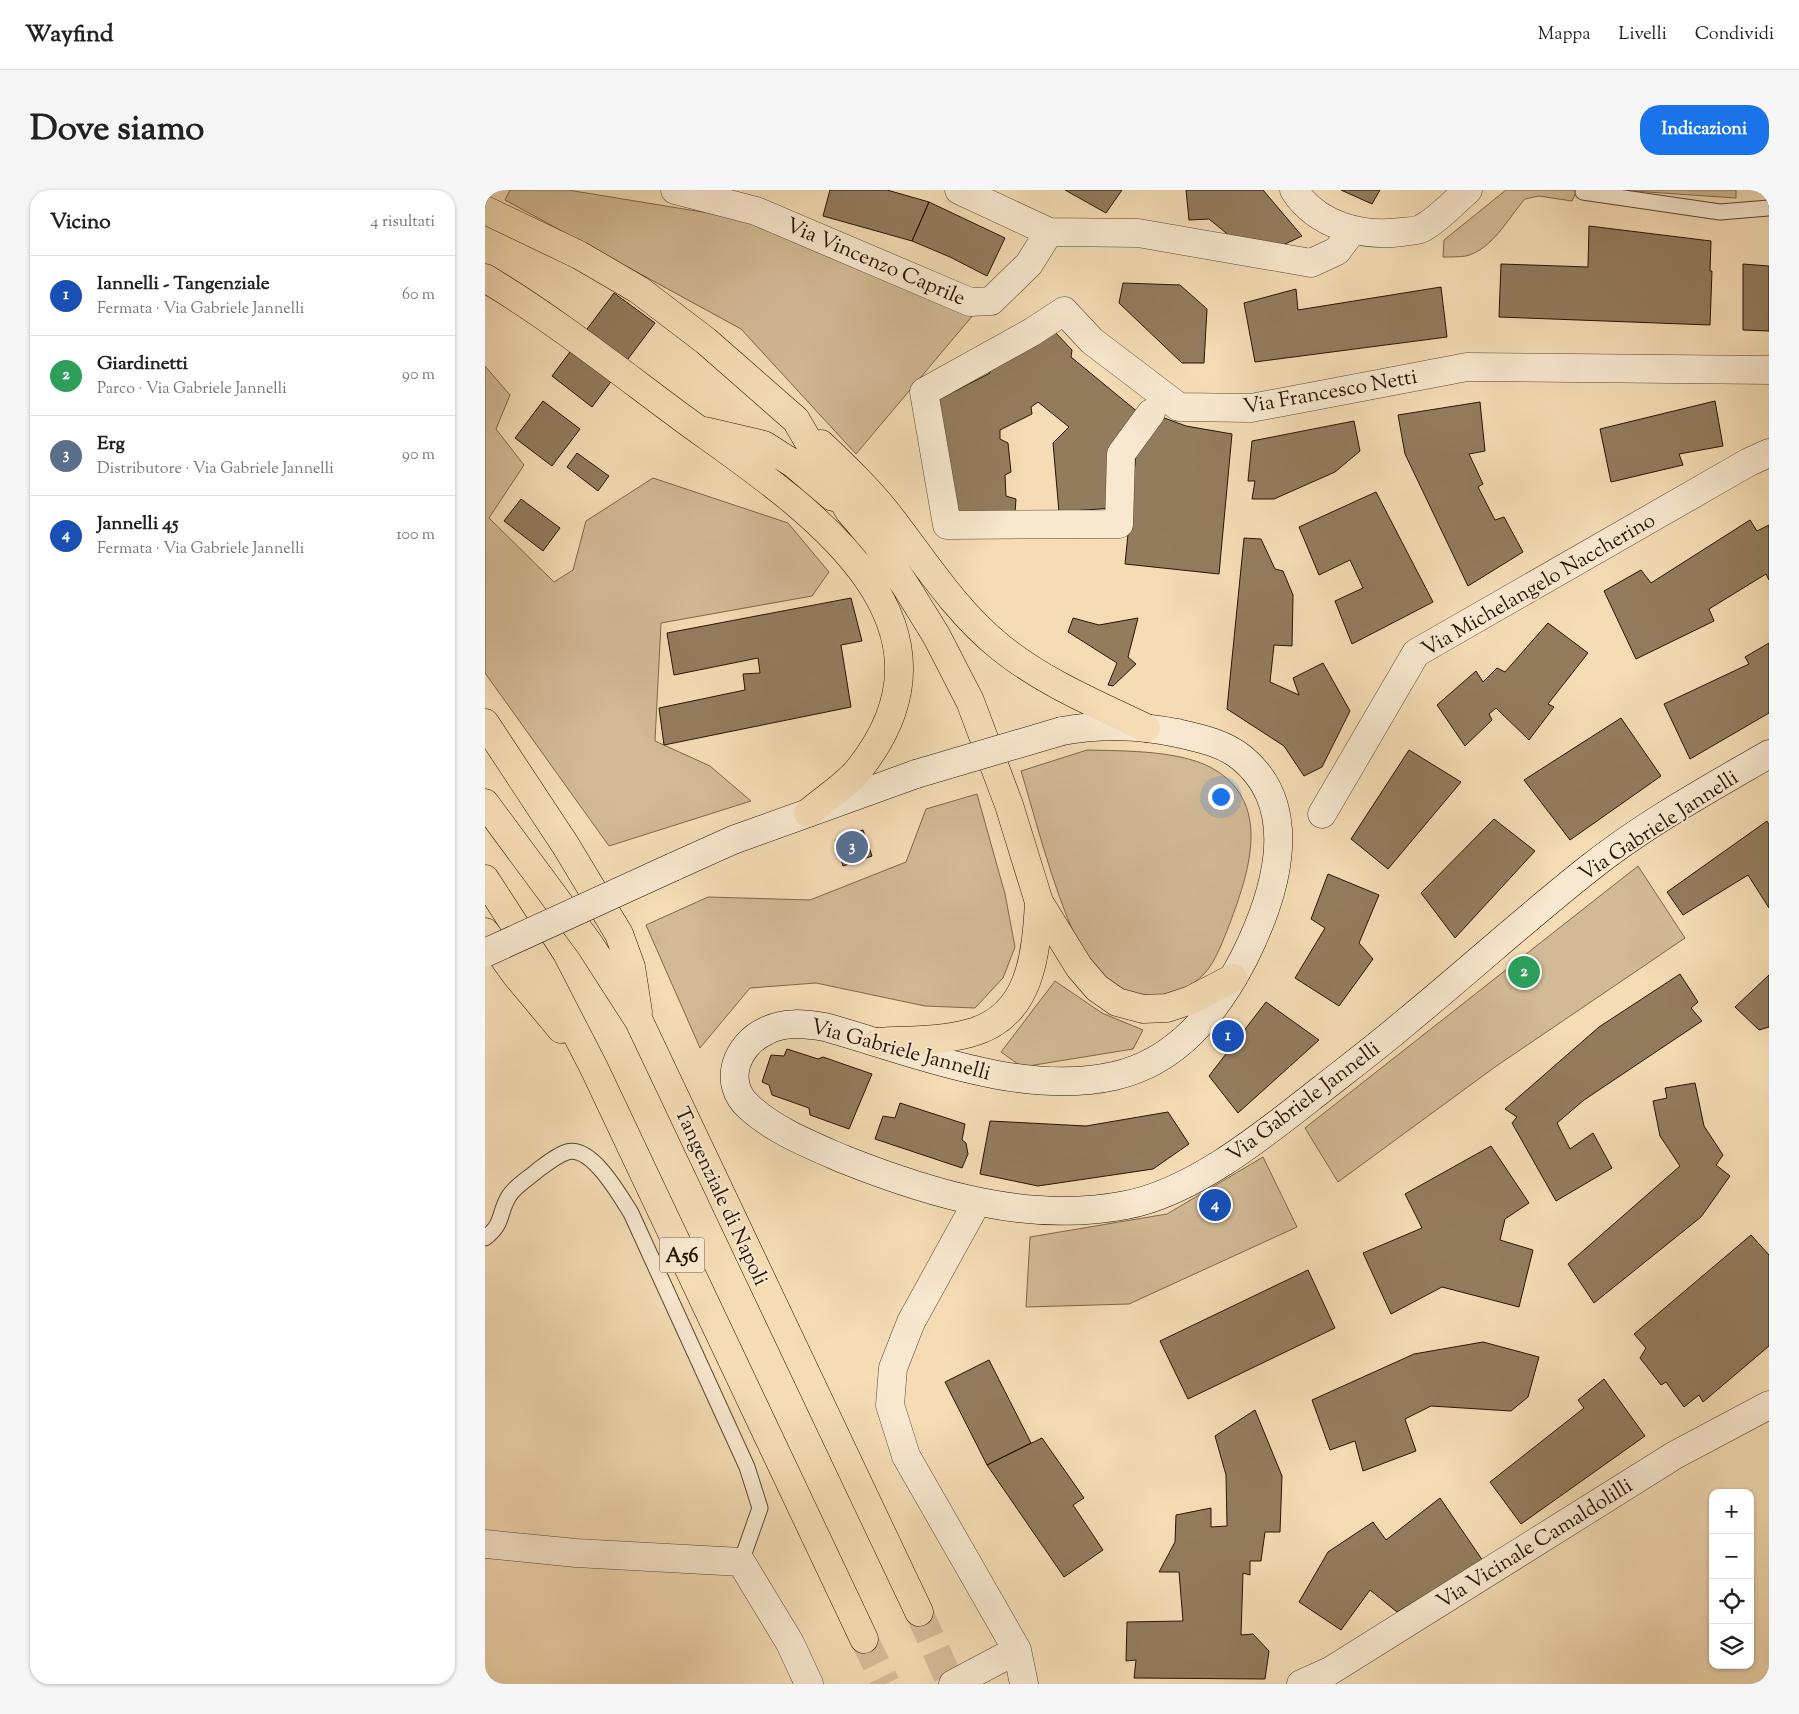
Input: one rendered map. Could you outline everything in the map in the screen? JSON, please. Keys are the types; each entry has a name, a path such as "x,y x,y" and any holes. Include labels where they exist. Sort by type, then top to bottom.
{"highway":[{"path":"485,210 579,255 639,290 706,341 796,420 853,475 886,512 951,598 1000,647 1033,671 1146,728"},
{"path":"485,278 497,290 699,430 786,494 825,528 863,570 884,603 897,644 900,682 892,715 876,746 859,770 808,813"},
{"path":"796,420 849,511"},
{"path":"699,430 764,445 794,464 849,511 877,544 936,636 970,701 1009,805 1039,902 1079,967 1097,988 1117,1002 1143,1009 1167,1008 1191,1000 1233,978"},
{"path":"485,723 566,846 619,934 631,967 639,1021"},
{"name":"Tangenziale di Napoli","path":"485,803 590,945 639,1021 919,1612"},
{"name":"A56","path":"485,879 542,967 594,1068 864,1639"},
{"path":"878,1042 970,1033 989,1025 1006,1012 1022,993 1031,971 1036,944 1039,902"},
{"path":"485,932 516,975 594,1068"}],"street":[{"name":"Via Vincenzo Caprile","path":"675,190 756,211 970,302 991,301 1029,264 1049,232"},
{"path":"959,190 1049,232 1138,233 1311,263 1337,251 1352,231"},
{"path":"1294,190 1303,203 1329,221 1352,231 1382,234 1423,228 1468,190"},
{"name":"Via Francesco Netti","path":"1151,413 1121,454 1119,524 947,525 924,392 1032,332 1064,311 1092,341 1179,407 1251,408 1467,367 1769,370"},
{"name":"Via Michelangelo Naccherino","path":"1322,814 1416,653 1749,462 1769,453"},
{"name":"Via Gabriele Jannelli","path":"485,953 733,840 915,774 1063,731 1097,725 1146,728 1208,740 1242,758 1263,782 1274,807 1280,838 1277,870 1255,935 1233,978 1207,1018 1185,1040 1160,1058 1114,1076 1057,1082 1027,1080 961,1066 825,1027 803,1023 767,1030 751,1041 739,1057 734,1073 735,1086 740,1098 750,1109 775,1126 813,1146 922,1188 977,1202 1045,1210 1127,1205 1168,1192 1218,1165 1268,1131 1405,1024 1590,867 1656,822 1769,754"},
{"path":"977,1202 911,1322 893,1368 890,1405 905,1456 1017,1650 1024,1684"},
{"name":"Via Vicinale Camaldolilli","path":"1301,1684 1330,1672 1675,1455 1769,1405"},
{"path":"485,1544 576,1553 741,1562 790,1643 809,1684"},
{"path":"953,1684 1017,1650"}],"lane":[{"path":"1583,192 1720,212 1769,208"},
{"path":"485,1238 496,1230 509,1195 546,1164 567,1152 576,1152 589,1158 610,1181 631,1213 747,1468 760,1508 741,1562"}],"shaded area":[{"path":"510,190 568,190 739,218 974,314 856,454 741,329 505,200"},
{"path":"1506,190 1577,190 1572,201 1539,196 1525,199 1499,232 1484,247 1466,256 1443,257 1444,240"},
{"path":"1618,190 1736,190 1736,198"},
{"path":"485,366 510,395 496,429 524,465 489,518 554,582 573,570 586,521 653,478 788,523 829,572 812,596 661,623 655,741 710,766 751,801 609,846 485,673"},
{"path":"1087,750 1172,755 1204,764 1217,771 1234,786 1245,803 1250,822 1251,842 1248,863 1237,904 1213,962 1194,983 1181,990 1154,996 1140,995 1114,985 1102,977 1089,962 1065,911 1021,771"},
{"path":"977,794 1005,894 1015,947 1003,978 975,1008 925,1006 816,983 750,988 700,1048 646,925 708,897 810,900 906,862 926,809"},
{"path":"1638,866 1685,938 1495,1067 1338,1182 1305,1128"},
{"path":"1055,981 1102,1013 1143,1030 1133,1049 1022,1067 1001,1052"},
{"path":"1263,1157 1297,1227 1129,1304 1026,1307 1030,1237 1167,1214"}],"building":[{"path":"830,190 887,190 929,202 912,241 823,216"},
{"path":"1065,190 1122,190 1106,213"},
{"path":"1186,190 1263,190 1302,236 1281,246 1237,242 1209,219 1189,220"},
{"path":"1341,190 1380,190 1372,204"},
{"path":"929,202 1005,238 987,276 950,257 912,241"},
{"path":"1589,226 1711,241 1710,325 1499,317 1501,264 1588,267"},
{"path":"1743,264 1769,266 1769,331 1743,330"},
{"path":"1123,283 1180,285 1207,309 1204,363 1182,363 1119,303"},
{"path":"1441,287 1447,337 1255,362 1244,303 1296,289 1298,310"},
{"path":"614,293 655,323 592,407 552,376"},
{"path":"1054,331 1072,350 1071,357 1139,413 1112,508 1059,512 1053,443 1069,427 1038,402 1031,407 1032,414 1000,430 1000,439 1008,443 1011,472 1005,475 1006,496 1016,499 1015,513 954,515 936,401 990,373 987,362"},
{"path":"543,401 580,429 552,466 515,438"},
{"path":"1715,401 1723,446 1679,454 1683,465 1611,482 1600,429"},
{"path":"1480,402 1485,451 1469,454 1483,484 1478,487 1495,520 1504,517 1523,552 1468,586 1405,454 1398,415"},
{"path":"1159,416 1186,426 1232,434 1219,574 1125,564 1136,454"},
{"path":"1354,421 1360,451 1335,472 1274,499 1252,499 1255,481 1248,481 1252,441"},
{"path":"577,453 609,476 598,491 567,467"},
{"path":"1376,492 1433,602 1352,644 1335,601 1363,588 1350,560 1319,575 1299,527"},
{"path":"521,499 560,528 543,551 504,521"},
{"path":"1750,520 1757,531 1769,525 1769,580 1766,574 1709,609 1714,621 1636,659 1604,591 1641,570 1651,583"},
{"path":"1244,538 1261,539 1275,569 1283,571 1293,595 1292,646 1274,645 1270,682 1299,695 1293,678 1323,663 1350,711 1322,767 1304,776 1284,746 1227,709"},
{"path":"851,598 862,641 841,645 851,707 664,745 659,708 745,690 743,674 760,673 758,658 674,675 667,633"},
{"path":"1073,618 1099,625 1138,618 1128,657 1136,664 1113,686 1108,685 1117,663 1068,632"},
{"path":"1548,623 1588,653 1548,704 1554,707 1529,740 1496,708 1489,714 1492,720 1465,746 1437,705 1476,671 1483,682 1497,668 1505,672"},
{"path":"1769,643 1769,713 1690,759 1664,704 1749,664 1745,657"},
{"path":"1621,718 1661,776 1570,840 1524,780"},
{"path":"1409,750 1461,782 1388,869 1351,839"},
{"path":"1494,819 1535,851 1455,938 1421,893"},
{"path":"1767,821 1769,825 1769,908 1748,875 1683,915 1667,892"},
{"path":"863,830 872,856 843,866 835,840"},
{"path":"1328,874 1379,895 1359,943 1373,959 1339,1006 1295,978 1325,928 1311,919"},
{"path":"1680,974 1698,1002 1691,1008 1702,1021 1584,1100 1557,1123 1570,1149 1593,1133 1612,1168 1556,1201 1512,1123 1517,1117 1505,1109 1599,1027"},
{"path":"1769,975 1769,1027 1759,1030 1735,1007"},
{"path":"1266,1002 1319,1040 1238,1113 1209,1076"},
{"path":"787,1049 818,1059 823,1057 872,1074 849,1129 810,1115 809,1108 772,1095 769,1085 762,1082 771,1055 784,1056"},
{"path":"1695,1083 1704,1126 1723,1155 1716,1165 1730,1176 1701,1217 1594,1303 1568,1264 1680,1166 1660,1136 1653,1101 1667,1098 1665,1088"},
{"path":"900,1103 965,1124 962,1140 966,1143 968,1154 962,1168 875,1139 883,1116 895,1118"},
{"path":"1168,1112 1189,1144 1153,1169 1038,1186 980,1174 990,1121 1086,1126"},
{"path":"1491,1146 1529,1203 1505,1219 1500,1240 1533,1250 1519,1307 1442,1287 1391,1314 1363,1253 1422,1228 1405,1194"},
{"path":"1751,1235 1769,1255 1769,1346 1703,1402 1699,1395 1684,1407 1666,1382 1661,1385 1640,1358 1646,1348 1634,1334"},
{"path":"1308,1270 1335,1328 1188,1399 1160,1341"},
{"path":"1483,1342 1539,1357 1528,1397 1511,1411 1431,1406 1405,1419 1416,1451 1363,1471 1355,1441 1330,1450 1312,1400 1414,1354"},
{"path":"989,1360 1031,1443 987,1465 945,1382"},
{"path":"1604,1379 1645,1436 1521,1524 1490,1482 1584,1408 1578,1400"},
{"path":"1255,1410 1282,1476 1280,1532 1265,1532 1261,1561 1250,1561 1250,1575 1243,1573 1241,1635 1253,1634 1269,1651 1265,1679 1134,1678 1136,1660 1126,1661 1127,1622 1183,1621 1179,1572 1159,1572 1175,1542 1176,1515 1211,1508 1211,1527 1227,1526 1226,1475 1215,1436"},
{"path":"1042,1438 1084,1498 1073,1505 1103,1550 1064,1577 987,1465"},
{"path":"1440,1498 1483,1561 1397,1612 1370,1590 1341,1630 1299,1602 1328,1552 1373,1522 1386,1540"}],"tunnel":[{"path":"919,1612 951,1684"},
{"path":"864,1639 886,1684"}],"place":[{"name":"Erg","path":"852,847"},
{"name":"Giardinetti","path":"1524,972"},
{"name":"Iannelli - Tangenziale","path":"1228,1036"},
{"name":"Jannelli 45","path":"1215,1205"}]}
